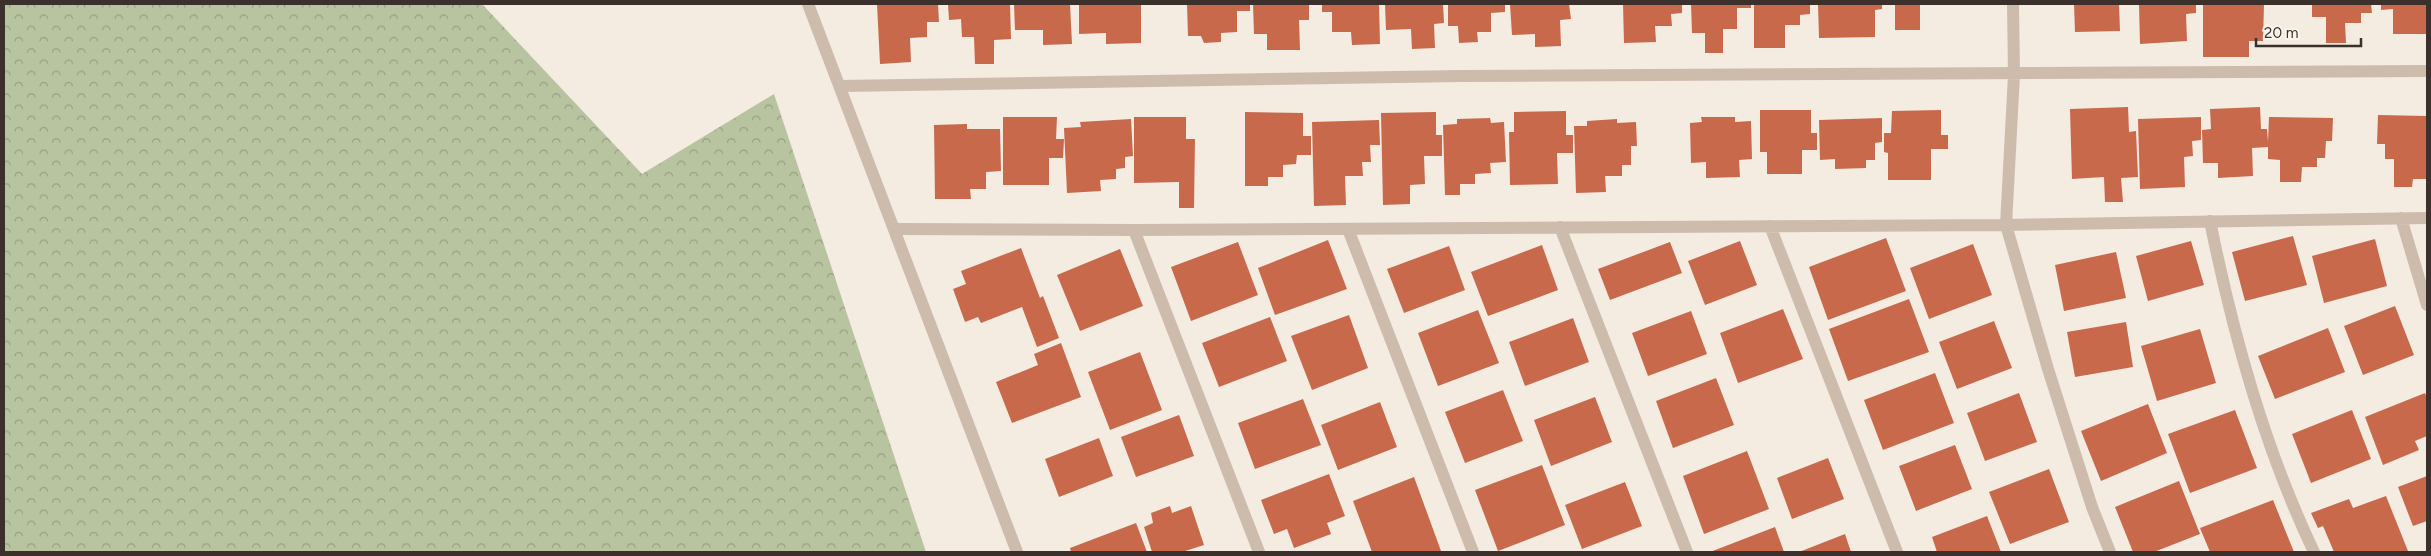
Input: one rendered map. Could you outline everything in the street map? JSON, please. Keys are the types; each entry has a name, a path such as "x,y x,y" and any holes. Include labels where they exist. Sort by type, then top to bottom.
{"street":[{"path":"808,4 895,228 1016,552"},
{"path":"2013,4 2014,74 2006,225 2050,378 2092,507 2110,552"},
{"path":"840,86 1461,76 2427,71"},
{"path":"2401,218 2427,305"},
{"path":"895,228 1134,230 1560,228 2006,225 2427,218"},
{"path":"2210,221 2227,305 2266,433 2314,552"},
{"path":"1770,226 1897,552"},
{"path":"1560,228 1687,552"},
{"path":"1348,229 1473,552"},
{"path":"1134,230 1259,552"}],"green space":[{"path":"4,4 482,4 642,174 774,94 926,552 4,552"}],"building":[{"path":"877,4 938,4 939,22 927,22 927,37 910,38 911,62 880,64"},
{"path":"948,4 1010,4 1011,39 994,40 994,64 975,64 974,37 962,37 961,19 949,20"},
{"path":"1014,4 1070,4 1072,44 1043,45 1043,30 1015,30"},
{"path":"1079,4 1141,4 1141,43 1106,44 1106,33 1079,34"},
{"path":"1187,4 1250,4 1250,11 1237,11 1237,32 1221,33 1221,42 1204,43 1201,36 1188,36"},
{"path":"1253,4 1309,4 1309,20 1299,20 1300,50 1267,50 1267,34 1254,34"},
{"path":"1322,4 1379,4 1380,44 1352,45 1351,32 1332,32 1332,12 1322,12"},
{"path":"1385,4 1443,4 1444,23 1434,24 1435,48 1412,49 1411,29 1386,30"},
{"path":"1448,4 1505,4 1505,12 1491,13 1491,32 1477,32 1478,42 1459,43 1458,26 1448,26"},
{"path":"1510,4 1569,4 1571,19 1560,20 1561,46 1535,47 1535,34 1512,35"},
{"path":"1623,4 1682,4 1682,13 1671,14 1672,26 1655,26 1656,42 1624,43"},
{"path":"1691,4 1751,4 1751,8 1737,8 1737,29 1723,29 1723,53 1705,53 1705,33 1692,33"},
{"path":"1754,4 1810,4 1810,14 1800,15 1800,25 1785,25 1785,48 1754,48"},
{"path":"1818,4 1882,4 1882,9 1875,10 1875,37 1819,38"},
{"path":"1895,4 1920,4 1920,30 1895,30"},
{"path":"2074,4 2119,4 2120,31 2075,32"},
{"path":"2139,4 2196,4 2196,13 2186,14 2187,41 2140,44"},
{"path":"2203,4 2264,4 2263,41 2249,41 2249,57 2203,57"},
{"path":"2312,4 2371,4 2372,13 2361,13 2361,23 2345,23 2346,43 2326,43 2326,17 2312,17"},
{"path":"2381,4 2427,4 2427,34 2393,34 2393,9 2381,10"},
{"path":"2128,107 2129,132 2136,131 2138,177 2121,178 2123,202 2105,202 2104,177 2072,179 2070,109"},
{"path":"2260,107 2261,129 2267,129 2268,142 2269,117 2333,118 2332,141 2326,141 2325,158 2317,158 2317,167 2302,167 2301,182 2280,182 2280,160 2268,159 2268,147 2252,148 2253,176 2218,178 2218,163 2203,163 2202,130 2211,129 2210,109"},
{"path":"1760,110 1811,110 1811,133 1817,133 1817,150 1802,150 1802,174 1767,174 1767,152 1760,152"},
{"path":"1941,110 1941,135 1948,135 1948,149 1931,149 1931,180 1888,180 1888,153 1884,152 1884,133 1891,133 1892,111"},
{"path":"1566,111 1566,135 1573,135 1573,153 1557,153 1558,184 1510,185 1509,132 1514,132 1514,112"},
{"path":"1245,112 1303,113 1303,136 1311,136 1311,155 1297,155 1296,164 1283,165 1283,177 1268,177 1268,186 1245,186"},
{"path":"1436,112 1436,135 1442,135 1442,156 1424,156 1425,184 1410,185 1410,204 1383,205 1381,113"},
{"path":"2378,115 2427,116 2427,179 2413,179 2412,187 2394,187 2394,159 2385,159 2385,144 2377,144"},
{"path":"1003,117 1057,117 1056,139 1064,139 1063,158 1049,158 1049,185 1003,185"},
{"path":"1134,117 1186,117 1186,139 1195,139 1194,208 1179,208 1179,182 1134,183"},
{"path":"1701,117 1735,117 1735,122 1751,121 1752,159 1739,160 1740,177 1706,178 1706,162 1691,163 1690,123 1702,122"},
{"path":"2201,117 2201,140 2192,141 2193,156 2184,157 2185,187 2140,189 2138,119"},
{"path":"1490,118 1491,123 1504,122 1506,162 1490,163 1491,173 1475,174 1475,184 1460,184 1460,195 1445,195 1443,125 1457,124 1457,119"},
{"path":"1882,118 1882,142 1875,143 1875,160 1866,160 1866,168 1835,169 1835,159 1820,160 1819,120"},
{"path":"1131,119 1133,156 1125,157 1125,168 1116,169 1116,179 1100,180 1101,191 1067,193 1064,128 1081,127 1080,122"},
{"path":"1617,119 1617,123 1636,122 1637,146 1631,146 1631,165 1622,165 1622,176 1605,176 1606,192 1576,193 1574,126 1587,126 1587,121"},
{"path":"1379,120 1380,145 1370,145 1371,162 1362,162 1363,176 1345,176 1346,205 1314,206 1312,122"},
{"path":"967,124 967,129 1000,129 1001,171 986,172 986,189 970,189 971,199 935,199 934,125"},
{"path":"2293,236 2307,285 2245,301 2232,252"},
{"path":"1886,238 1906,291 1828,320 1809,267"},
{"path":"2375,239 2387,286 2324,303 2312,256"},
{"path":"1328,240 1347,289 1275,315 1258,268"},
{"path":"1740,241 1757,285 1705,305 1688,261"},
{"path":"2191,241 2204,285 2148,301 2136,256"},
{"path":"1238,242 1258,295 1191,321 1171,267"},
{"path":"1670,242 1682,273 1610,300 1598,269"},
{"path":"1973,244 1992,295 1929,319 1910,268"},
{"path":"1542,245 1558,290 1488,316 1471,272"},
{"path":"1449,246 1465,290 1404,313 1387,269"},
{"path":"1021,248 1040,298 1043,296 1059,338 1037,347 1022,307 981,323 978,317 965,322 953,289 966,284 961,271"},
{"path":"1120,249 1143,306 1080,331 1057,275"},
{"path":"2116,252 2126,298 2064,311 2055,265"},
{"path":"1909,299 1929,352 1848,381 1829,329"},
{"path":"2395,306 2414,355 2363,375 2344,326"},
{"path":"1783,309 1803,359 1738,383 1720,333"},
{"path":"1478,310 1499,363 1438,386 1418,333"},
{"path":"1691,311 1707,354 1648,376 1632,333"},
{"path":"1349,315 1368,368 1312,390 1291,336"},
{"path":"1270,317 1287,361 1219,387 1202,343"},
{"path":"1573,318 1589,362 1525,386 1509,342"},
{"path":"1994,321 2012,368 1957,389 1939,342"},
{"path":"2126,322 2133,367 2075,377 2067,332"},
{"path":"2328,328 2345,372 2275,399 2258,356"},
{"path":"2200,329 2216,383 2157,401 2141,346"},
{"path":"1061,343 1081,397 1012,423 996,382 1038,365 1034,354"},
{"path":"1140,352 1162,410 1110,430 1088,372"},
{"path":"1935,373 1954,423 1883,450 1864,400"},
{"path":"1716,378 1734,425 1673,448 1656,401"},
{"path":"1503,390 1523,441 1465,463 1445,412"},
{"path":"2019,393 2037,442 1985,461 1967,413"},
{"path":"2425,393 2427,398 2427,436 2415,441 2419,450 2383,465 2365,417"},
{"path":"1595,397 1612,442 1551,466 1534,420"},
{"path":"1303,399 1321,445 1255,469 1238,423"},
{"path":"1380,402 1397,447 1338,470 1321,425"},
{"path":"2148,404 2167,453 2101,481 2081,431"},
{"path":"2235,410 2257,468 2190,493 2168,434"},
{"path":"2352,410 2371,459 2311,483 2292,434"},
{"path":"1179,415 1194,456 1136,477 1121,437"},
{"path":"1099,438 1113,476 1059,497 1045,459"},
{"path":"1955,445 1972,489 1916,511 1899,466"},
{"path":"1747,451 1769,509 1704,534 1683,476"},
{"path":"1828,458 1844,499 1792,519 1777,478"},
{"path":"1542,465 1565,525 1498,551 1475,490"},
{"path":"2049,469 2069,522 2010,544 1989,492"},
{"path":"1329,474 1345,516 1327,523 1331,534 1294,548 1287,529 1274,534 1261,500"},
{"path":"2427,476 2427,521 2413,526 2398,487"},
{"path":"1414,477 1441,551 1372,552 1353,501"},
{"path":"2179,481 2200,534 2154,552 2133,552 2115,507"},
{"path":"1625,482 1642,526 1582,549 1565,505"},
{"path":"2386,496 2408,551 2334,552 2323,526 2318,528 2311,513 2349,499 2353,508"},
{"path":"2273,500 2294,552 2210,552 2200,528"},
{"path":"1170,506 1172,513 1191,506 1204,545 1182,552 1152,552 1144,527 1153,523 1151,513"},
{"path":"1987,516 2001,552 1937,552 1932,537"},
{"path":"1136,523 1147,552 1071,552 1070,548"},
{"path":"1775,527 1784,552 1710,552"},
{"path":"1845,534 1851,552 1799,552"}]}
